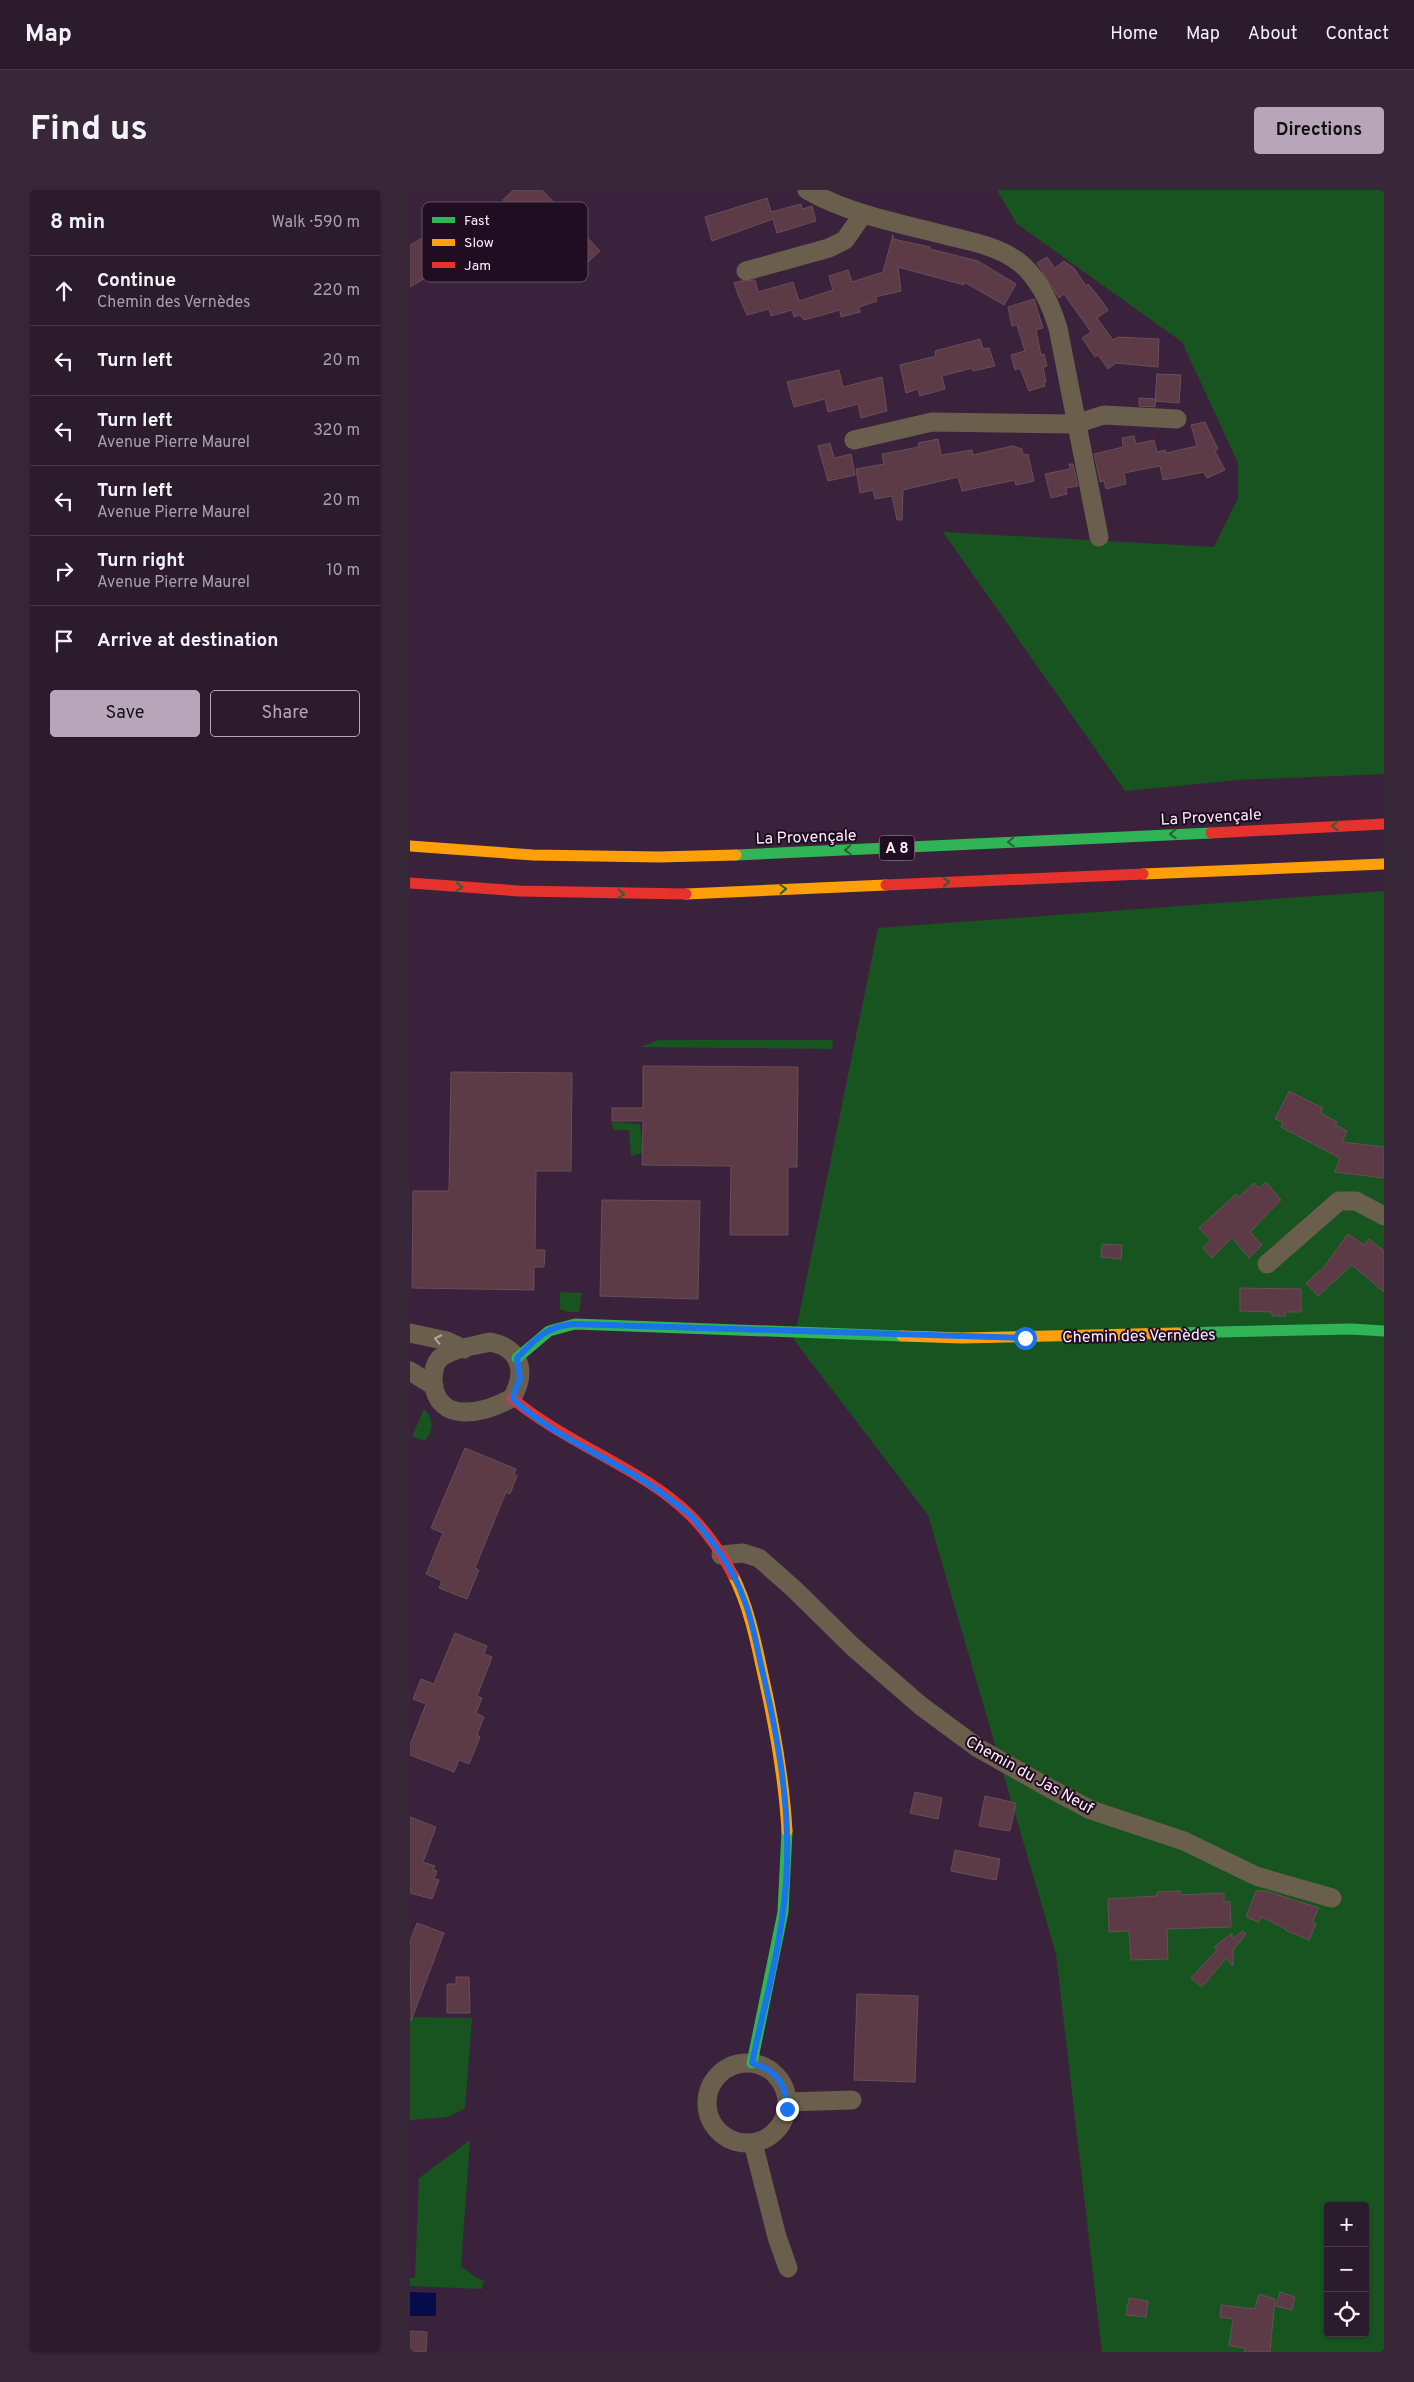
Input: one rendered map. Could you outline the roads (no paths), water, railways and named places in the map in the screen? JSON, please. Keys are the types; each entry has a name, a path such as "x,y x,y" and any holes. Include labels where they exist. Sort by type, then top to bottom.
{"main road":[{"name":"La Provençale","path":"410,846 534,854 659,857 799,853 1384,824"},
{"name":"A 8","path":"410,883 519,891 657,895 1384,864"},
{"name":"Chemin des Vernèdes","path":"517,1358 547,1330 558,1325 575,1324 962,1338 1351,1329 1384,1331"},
{"path":"512,1398 534,1418 621,1466 658,1490 691,1516 721,1556 743,1596 774,1721 785,1796 787,1861 779,1930 752,2063"}],"street":[{"path":"807,190 863,214 987,246 1015,259 1038,283 1050,303 1058,328 1099,537"},
{"path":"746,271 829,248 845,240 863,214"},
{"path":"854,440 932,422 1076,424 1104,415 1177,419"},
{"path":"1267,1264 1339,1201 1356,1201 1384,1216"},
{"path":"410,1333 447,1341 464,1349"},
{"path":"490,1342 510,1349 517,1358 520,1379 512,1398 490,1408 459,1412 440,1403 434,1386 433,1374 438,1360 448,1354 490,1342"},
{"path":"410,1371 434,1386"},
{"name":"Chemin du Jas Neuf","path":"721,1556 743,1553 759,1558 794,1589 853,1647 921,1706 978,1748 1041,1784 1091,1810 1184,1841 1256,1876 1332,1898"},
{"path":"739,2063 752,2063 764,2067 775,2074 783,2084 787,2102 783,2121 775,2132 765,2139 752,2143 727,2138 716,2129 709,2117 706,2103 709,2089 716,2077 726,2068 739,2063"},
{"path":"787,2102 852,2100"},
{"path":"752,2143 777,2237 788,2268"}]}
